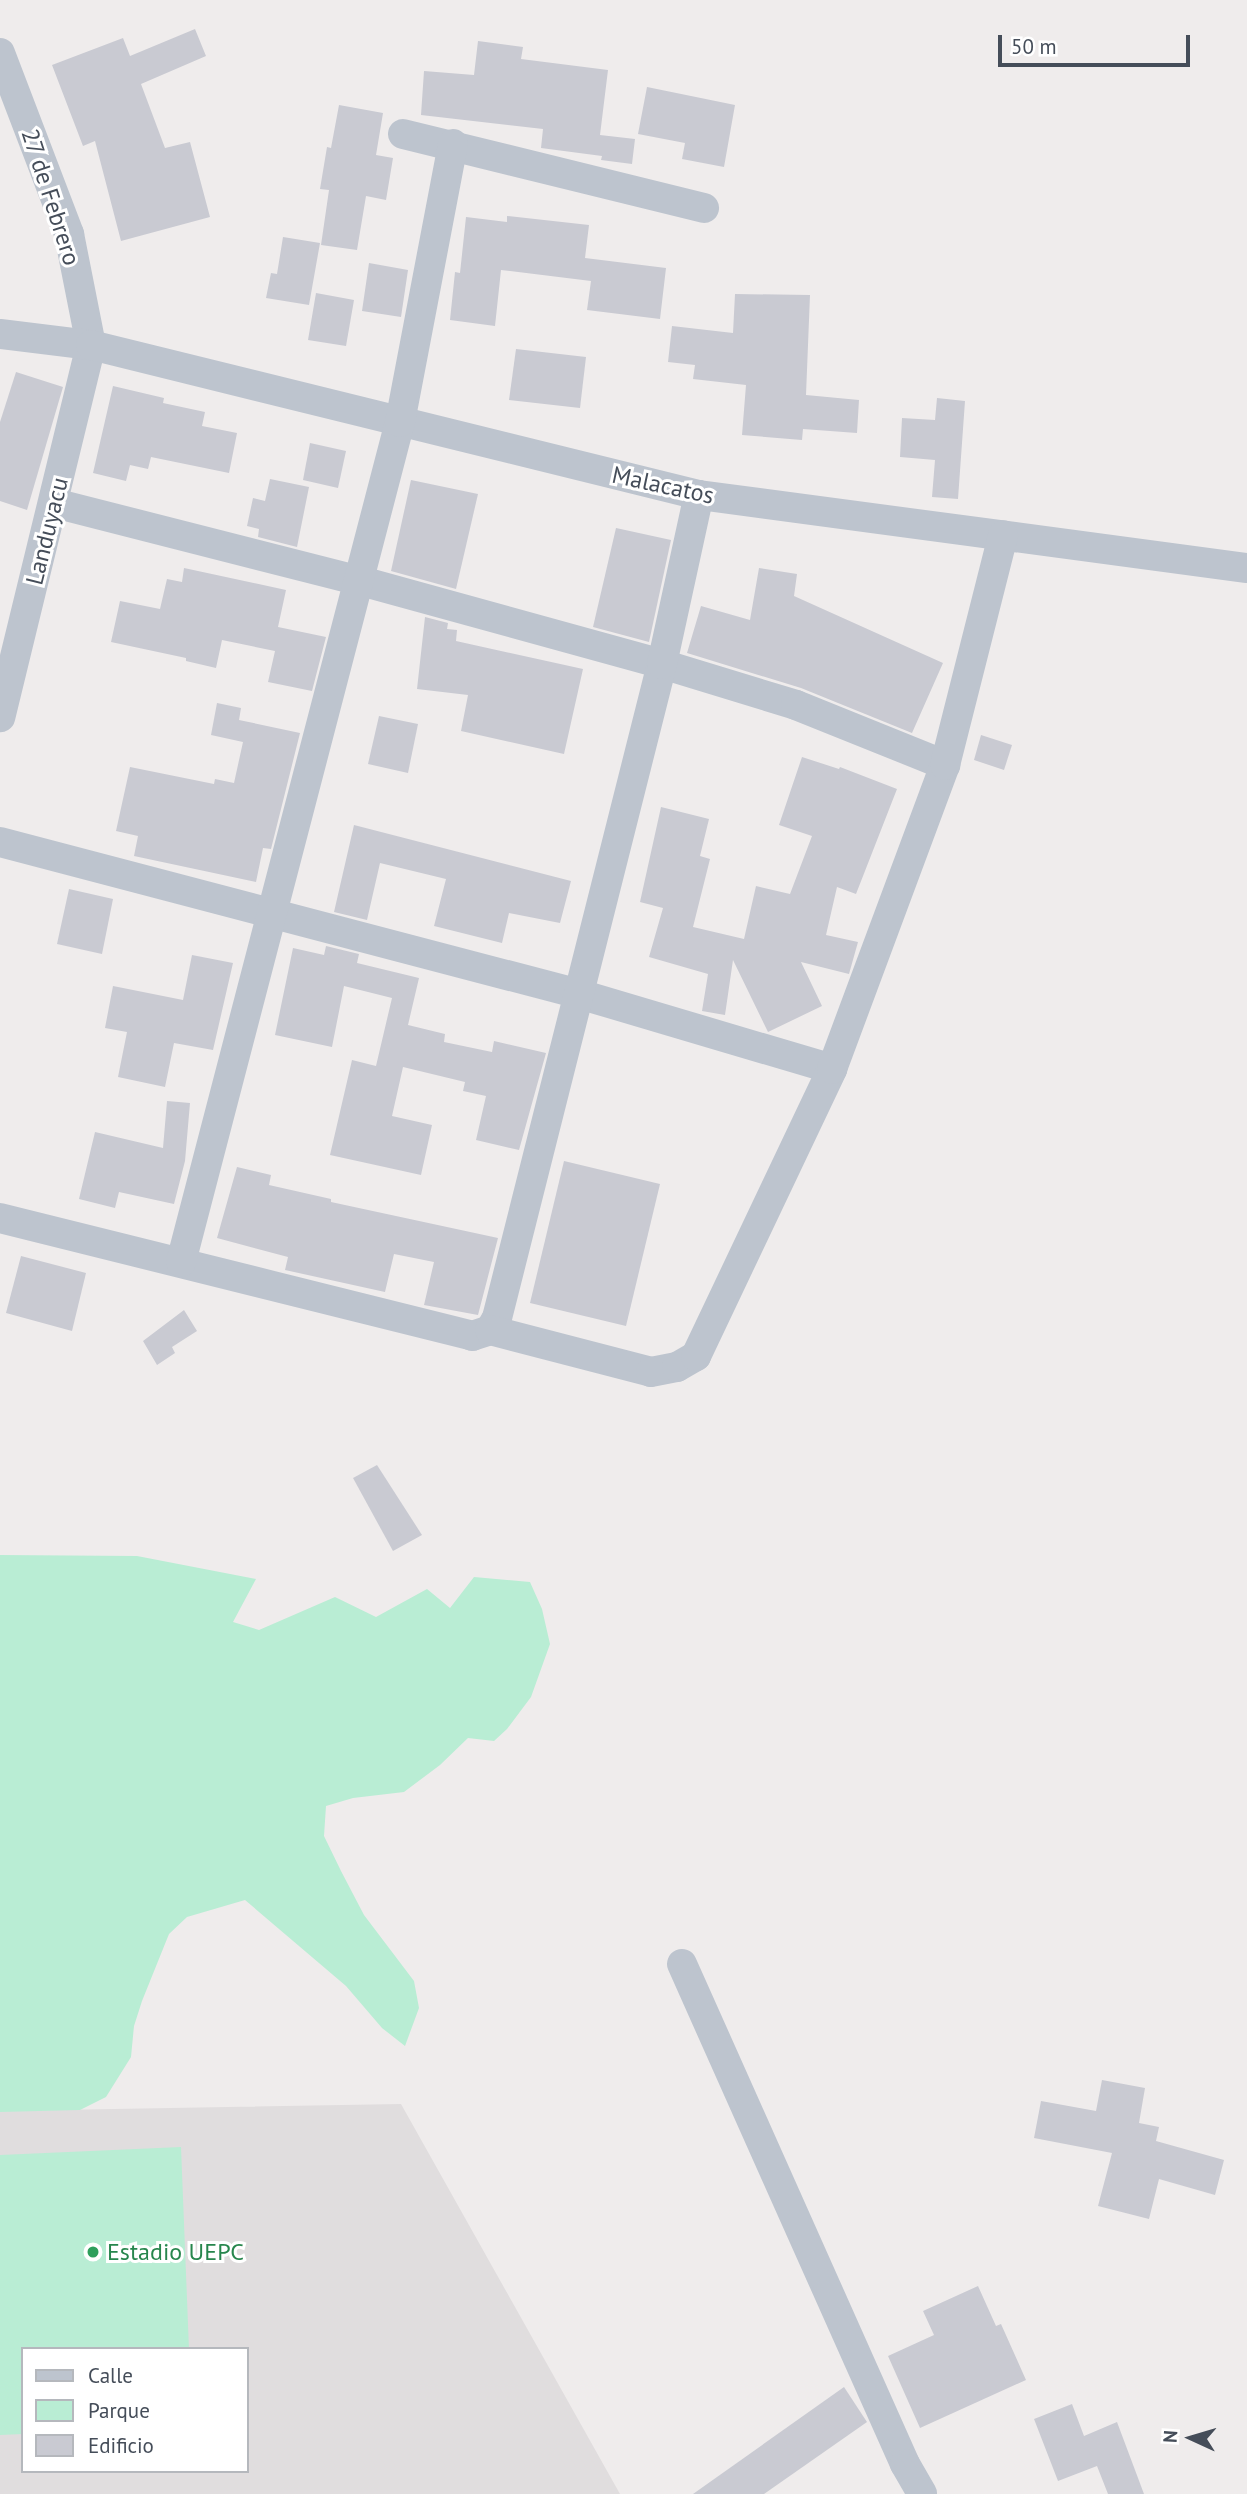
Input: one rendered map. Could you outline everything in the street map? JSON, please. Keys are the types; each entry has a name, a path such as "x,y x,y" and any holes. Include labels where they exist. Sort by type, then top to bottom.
{"street":[{"name":"27 de Febrero","path":"0,53 69,234 91,345"},
{"path":"404,134 704,208"},
{"path":"181,1262 361,581 400,422 453,144"},
{"name":"Malacatos","path":"0,334 91,345 699,495 1247,568"},
{"name":"Landuyacu","path":"0,717 91,345"},
{"path":"490,1330 497,1318 662,664 699,495"},
{"path":"54,503 361,581 662,664 796,705 945,765"},
{"path":"0,1218 472,1336 490,1330 651,1372 677,1367 696,1356 832,1069 945,765 1003,535"},
{"path":"0,842 579,994 832,1069"},
{"path":"682,1964 905,2465 922,2494"}],"shaded area":[{"path":"401,2104 620,2494 0,2494 0,2111"}],"green space":[{"path":"0,1555 137,1556 256,1579 233,1622 259,1630 335,1597 376,1617 427,1589 450,1608 474,1577 530,1582 542,1609 550,1644 531,1697 507,1729 494,1741 468,1738 440,1765 404,1792 353,1798 326,1806 324,1836 341,1871 364,1915 414,1981 419,2008 405,2046 382,2028 346,1986 245,1900 187,1917 169,1934 134,2026 131,2057 106,2097 80,2110 0,2112"},
{"name":"Estadio UEPC","path":"181,2147 189,2347 21,2347 21,2434 0,2435 0,2155"}],"building":[{"path":"195,29 206,56 141,84 165,148 190,142 210,217 121,241 95,141 83,146 52,65 123,38 130,56"},
{"path":"478,41 523,47 521,59 608,70 600,135 635,139 632,164 601,160 602,156 541,148 543,129 421,115 424,71 474,75"},
{"path":"647,87 735,105 724,167 682,159 685,143 638,134"},
{"path":"339,105 383,113 376,155 393,158 386,200 366,196 357,250 321,245 329,190 320,189 327,147 331,148"},
{"path":"507,216 589,225 585,258 666,268 660,319 587,310 591,281 501,270 495,326 450,320 455,272 460,273 466,217 507,222"},
{"path":"283,237 320,243 309,305 266,298 271,273 277,274"},
{"path":"369,263 408,270 401,317 362,311"},
{"path":"316,293 354,300 346,346 308,340"},
{"path":"735,294 810,295 806,395 859,400 857,433 803,429 802,440 742,435 746,385 693,379 695,365 668,362 672,326 733,333"},
{"path":"516,349 586,357 580,408 509,400"},
{"path":"16,372 63,387 27,510 0,501 0,422"},
{"path":"113,386 164,398 163,403 205,412 202,426 237,433 229,473 151,457 148,469 130,465 126,481 93,473"},
{"path":"937,398 965,401 958,499 932,497 935,460 900,457 902,418 935,420"},
{"path":"310,443 346,451 338,488 303,480"},
{"path":"270,479 309,487 297,547 258,537 259,529 247,526 253,498 265,501"},
{"path":"411,480 478,494 456,589 391,571"},
{"path":"616,528 671,540 649,642 593,627"},
{"path":"184,568 286,590 278,627 326,637 312,691 268,682 275,651 222,640 216,668 186,661 186,658 111,642 120,601 160,609 167,579 182,582"},
{"path":"759,568 797,574 794,596 943,663 912,733 801,688 687,653 701,606 750,620"},
{"path":"425,617 448,623 447,629 457,630 456,641 583,669 564,754 461,731 468,695 417,689"},
{"path":"217,703 241,708 239,720 300,733 271,849 263,848 256,882 134,856 138,836 116,831 130,767 214,784 215,779 234,783 243,742 211,735"},
{"path":"379,716 418,724 408,773 368,764"},
{"path":"981,735 1012,745 1004,770 974,760"},
{"path":"802,757 839,769 840,767 897,789 856,894 837,887 826,935 858,942 849,974 801,962 822,1006 768,1032 733,960 725,1015 702,1011 708,974 649,957 663,908 640,902 661,807 709,819 700,856 710,859 693,927 744,939 756,886 790,894 812,836 779,825"},
{"path":"354,825 571,881 560,923 509,913 502,943 434,926 446,879 380,863 367,920 334,912"},
{"path":"69,889 113,899 102,954 57,944"},
{"path":"326,946 359,954 357,963 419,978 408,1025 445,1034 444,1042 492,1052 494,1041 546,1053 519,1150 476,1140 486,1096 463,1091 465,1082 403,1067 392,1116 432,1125 421,1175 330,1155 352,1060 376,1066 392,998 344,986 332,1047 275,1035 293,948 324,955"},
{"path":"192,955 233,963 213,1050 174,1043 165,1087 118,1077 127,1032 105,1028 113,986 183,1000"},
{"path":"167,1101 190,1103 185,1161 174,1204 119,1192 115,1208 79,1199 95,1132 163,1148"},
{"path":"564,1161 660,1184 626,1326 530,1303"},
{"path":"237,1167 271,1175 269,1185 331,1199 331,1202 498,1238 478,1315 424,1305 434,1262 394,1254 385,1292 285,1270 288,1257 217,1238"},
{"path":"21,1256 86,1273 72,1331 6,1313"},
{"path":"184,1310 197,1331 172,1347 175,1353 157,1365 143,1341"},
{"path":"377,1465 422,1535 393,1551 353,1478"},
{"path":"1102,2080 1145,2088 1139,2123 1159,2127 1156,2141 1224,2160 1215,2195 1159,2179 1149,2219 1098,2206 1112,2153 1034,2138 1041,2101 1096,2111"},
{"path":"978,2286 996,2326 1001,2324 1026,2380 920,2428 888,2356 934,2335 923,2311"},
{"path":"844,2387 867,2422 764,2494 693,2494"},
{"path":"1072,2404 1084,2436 1117,2422 1144,2494 1108,2494 1097,2466 1058,2481 1034,2419"}],"place":[{"name":"Estadio UEPC","path":"93,2252"}]}
